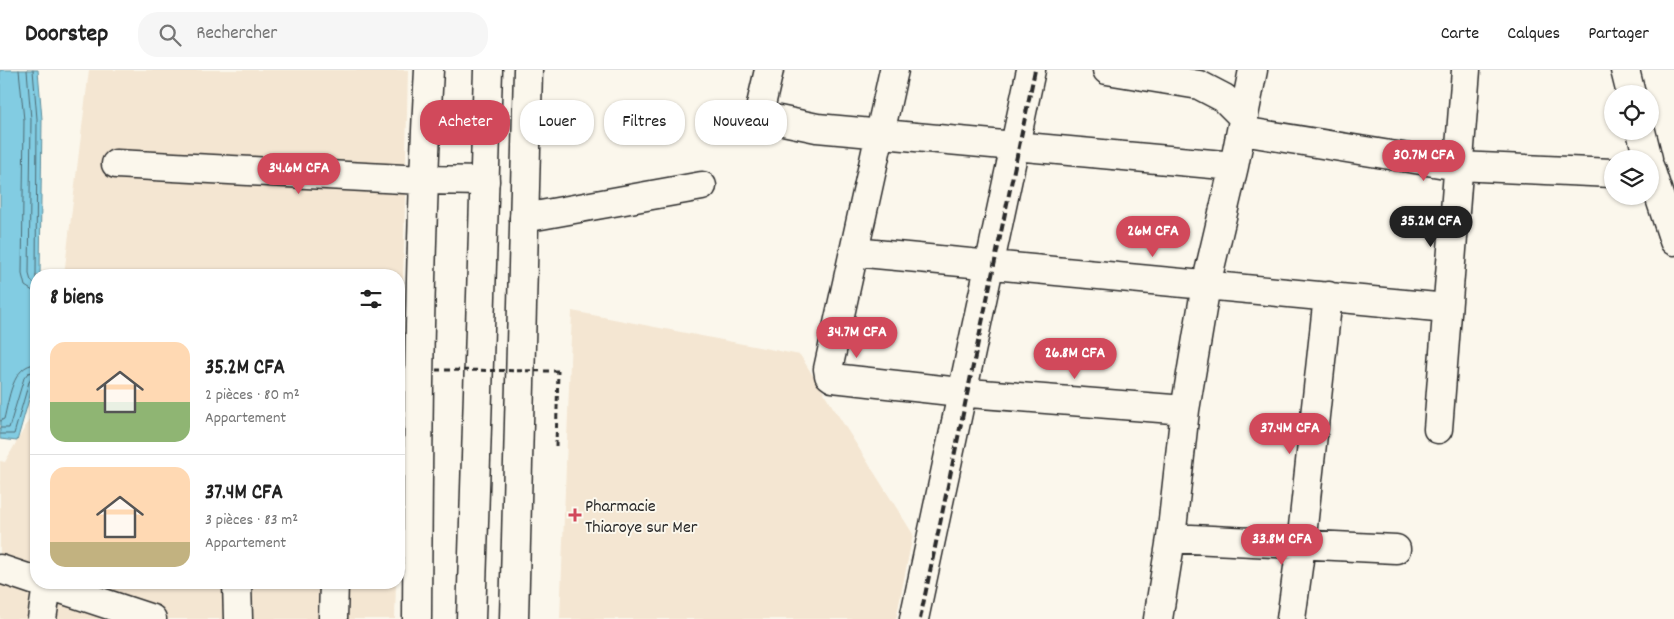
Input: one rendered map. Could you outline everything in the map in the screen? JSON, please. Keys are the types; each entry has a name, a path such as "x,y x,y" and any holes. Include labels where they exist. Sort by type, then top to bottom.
{"main road":[{"path":"417,619 410,279 423,180 429,70"},
{"path":"471,619 488,70"},
{"path":"514,619 528,70"},
{"path":"769,70 761,105 762,114 769,118 817,128 1234,166"},
{"path":"894,70 828,369 829,375 833,378 962,392 1185,410"},
{"path":"914,619 1031,70"},
{"path":"1107,70 1199,85 1224,98 1243,125 1458,166 1604,173"},
{"path":"1158,619 1171,538 1185,410 1206,284 1234,166 1253,70"},
{"path":"1438,429 1466,70"},
{"path":"1625,70 1629,85"},
{"path":"116,164 423,180 485,181"},
{"path":"524,218 702,186"},
{"path":"1659,196 1674,241"},
{"path":"854,252 1447,308"},
{"path":"1291,619 1302,545 1328,296"},
{"path":"1171,538 1396,549"},
{"path":"0,570 30,580"},
{"path":"41,589 42,619"},
{"path":"60,589 152,619"},
{"path":"237,589 238,619"},
{"path":"333,619 334,589"}],"path":[{"path":"436,370 558,371 556,446"}],"shaded area":[{"path":"89,70 408,70 403,269 65,269"},
{"path":"572,311 800,355 913,534 896,619 560,619"},
{"path":"30,418 30,589 396,589 395,619 0,619 0,461 5,462"}],"water":[{"path":"0,70 38,70 42,119 40,269 30,269 30,396 17,441 0,439"}],"railway":[{"path":"920,619 1035,70"}],"place":[{"name":"Pharmacie Thiaroye sur Mer","path":"575,515"}]}
